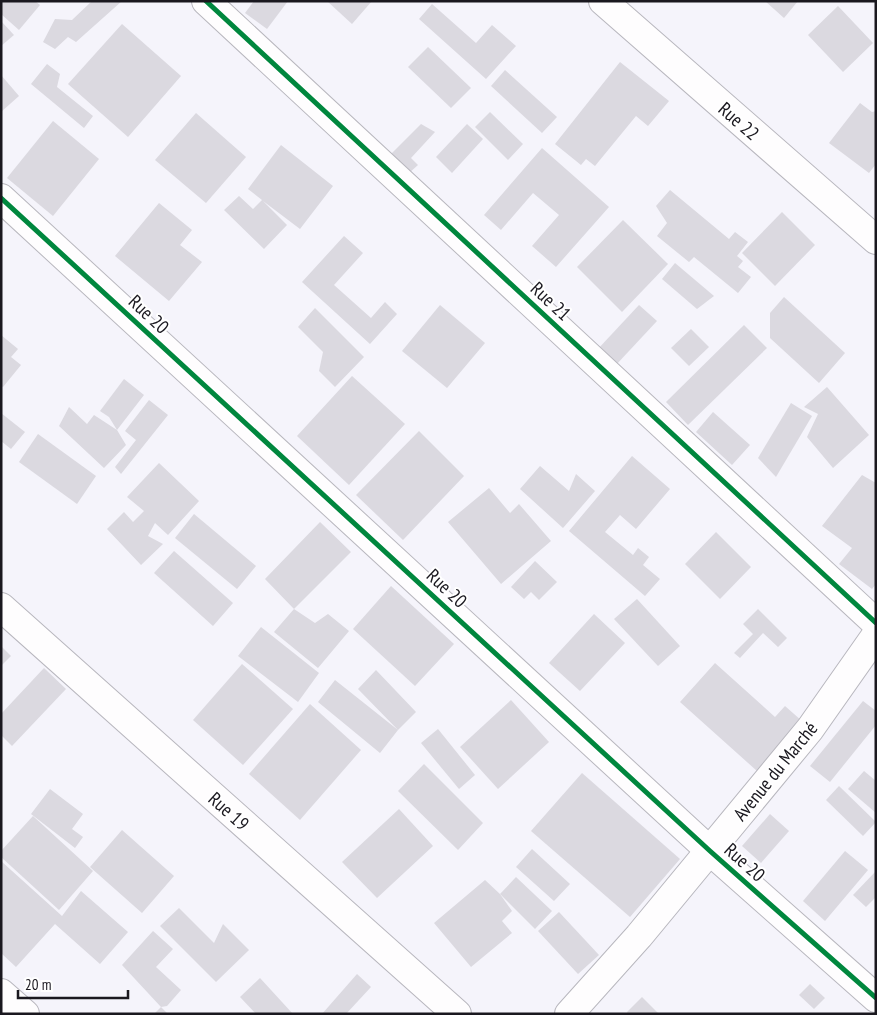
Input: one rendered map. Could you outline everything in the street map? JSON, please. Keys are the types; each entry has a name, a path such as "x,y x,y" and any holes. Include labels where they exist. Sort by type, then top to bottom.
{"street":[{"name":"Rue 21","path":"206,1 876,624"},
{"name":"Rue 22","path":"603,1 876,240"},
{"name":"Rue 20","path":"1,198 710,851 876,998"},
{"name":"Rue 19","path":"1,607 456,1014"},
{"name":"Avenue du Marché","path":"568,1014 639,936 810,729 876,635"},
{"path":"1,993 25,1014"}],"building":[{"path":"1,1 35,1 40,5 19,30 1,14"},
{"path":"92,1 122,1 76,42 68,37 55,49 43,42 55,19 72,20"},
{"path":"254,1 288,1 267,29 245,13"},
{"path":"327,1 372,1 352,24"},
{"path":"765,1 798,1 784,18"},
{"path":"432,4 476,43 492,25 516,46 486,79 419,19"},
{"path":"838,6 873,43 843,72 808,35"},
{"path":"1,21 14,35 1,46"},
{"path":"122,24 181,76 128,137 68,84"},
{"path":"428,47 471,88 451,108 408,67"},
{"path":"620,62 669,101 648,126 636,116 595,166 586,159 581,165 555,144"},
{"path":"47,64 60,74 57,87 93,116 84,128 31,84"},
{"path":"505,70 557,117 542,133 491,86"},
{"path":"1,75 19,96 1,112"},
{"path":"860,103 872,112 876,111 876,164 869,173 829,143"},
{"path":"490,112 523,144 508,160 475,127"},
{"path":"196,113 246,157 206,203 155,160"},
{"path":"53,121 99,159 53,216 7,178"},
{"path":"421,124 435,132 411,158 418,165 409,173 390,155"},
{"path":"467,124 483,139 452,173 436,157"},
{"path":"281,145 333,186 300,229 263,201 287,225 264,249 224,210 239,196 253,209 262,200 248,189"},
{"path":"542,148 609,207 556,267 532,246 559,215 533,193 501,230 484,215"},
{"path":"670,190 729,239 735,232 748,242 737,256 743,261 738,267 751,277 738,293 694,257 689,262 657,236 667,223 656,206"},
{"path":"159,203 192,230 180,245 202,262 169,301 115,256"},
{"path":"782,212 815,245 775,286 742,253"},
{"path":"623,220 668,264 622,312 577,267"},
{"path":"344,236 363,253 334,285 371,318 385,302 397,314 370,344 302,282"},
{"path":"675,263 714,296 697,309 662,279"},
{"path":"784,297 845,353 819,383 770,338 770,313"},
{"path":"440,305 485,343 447,388 402,351"},
{"path":"639,305 657,321 615,366 597,350"},
{"path":"315,308 364,357 335,387 319,371 323,352 298,327"},
{"path":"744,325 767,348 688,425 666,402"},
{"path":"691,329 709,347 689,366 671,348"},
{"path":"1,335 18,349 11,357 21,365 3,387 1,386"},
{"path":"352,376 405,424 349,485 297,436"},
{"path":"124,379 144,395 117,430 109,417 100,411"},
{"path":"827,387 869,435 833,468 807,437 818,414 804,407"},
{"path":"149,400 168,415 121,474 115,467 136,440 125,431"},
{"path":"791,403 812,416 776,477 758,458"},
{"path":"69,407 87,424 94,415 117,430 126,445 104,468 59,426"},
{"path":"713,412 750,445 732,465 696,432"},
{"path":"1,413 25,432 11,449 1,441"},
{"path":"419,431 464,476 403,540 356,495"},
{"path":"38,434 96,476 77,504 19,462"},
{"path":"632,456 670,489 636,529 620,515 605,532 633,555 638,548 649,557 643,565 660,579 645,596 569,531"},
{"path":"159,463 199,501 168,535 155,523 148,536 163,544 141,565 107,529 124,512 133,522 144,511 127,497"},
{"path":"540,466 569,491 576,474 595,491 563,528 520,489"},
{"path":"862,475 876,483 876,584 872,589 839,564 852,548 822,526"},
{"path":"489,488 510,513 519,504 551,541 501,584 448,522"},
{"path":"194,514 256,566 237,589 175,538"},
{"path":"320,522 351,552 294,609 265,579"},
{"path":"716,532 751,567 720,599 685,564"},
{"path":"174,551 233,603 213,626 154,573"},
{"path":"535,561 557,582 539,600 531,592 524,599 511,587"},
{"path":"391,586 454,644 415,686 353,629"},
{"path":"637,599 680,646 658,666 614,619"},
{"path":"294,609 315,623 328,614 349,631 318,668 274,632"},
{"path":"758,609 787,638 778,647 763,633 740,658 734,653 753,634 743,624"},
{"path":"594,614 625,643 580,691 549,663"},
{"path":"261,627 319,673 298,702 238,656"},
{"path":"1,646 11,656 1,666"},
{"path":"715,663 775,717 785,706 802,721 757,771 680,702"},
{"path":"242,664 293,709 243,765 193,720"},
{"path":"44,668 66,689 12,746 1,735 1,714"},
{"path":"376,670 416,712 398,730 358,689"},
{"path":"335,680 398,730 380,753 318,702"},
{"path":"511,700 549,742 498,789 460,747"},
{"path":"863,701 876,711 876,725 830,782 810,766"},
{"path":"310,704 361,750 300,820 249,774"},
{"path":"438,729 475,775 459,789 421,743"},
{"path":"424,764 483,823 458,850 398,791"},
{"path":"864,771 876,781 876,813 848,789"},
{"path":"582,773 680,859 630,917 531,831"},
{"path":"839,786 876,822 863,836 826,800"},
{"path":"50,789 83,814 72,829 83,837 75,848 31,814"},
{"path":"399,809 433,846 377,898 342,862"},
{"path":"770,814 789,831 761,863 742,846"},
{"path":"33,816 93,871 59,910 1,857 1,851"},
{"path":"122,830 174,876 142,913 90,867"},
{"path":"532,849 570,884 554,901 516,867"},
{"path":"845,851 868,870 825,921 803,901"},
{"path":"1,861 62,916 81,891 128,932 100,964 55,924 16,967 1,953"},
{"path":"876,871 876,897 866,907 853,895"},
{"path":"516,877 552,911 535,929 500,894"},
{"path":"485,880 500,894 512,911 502,921 512,933 471,967 434,923"},
{"path":"179,908 214,943 223,924 249,950 216,982 160,926"},
{"path":"559,912 599,955 578,974 538,931"},
{"path":"153,931 173,949 156,967 181,990 167,1006 161,1007 122,965"},
{"path":"357,974 371,987 346,1014 322,1014"},
{"path":"260,978 293,1014 256,1014 240,997"},
{"path":"810,984 825,998 814,1009 799,995"},
{"path":"642,997 659,1014 628,1014 627,1012"},
{"path":"161,1007 168,1014 154,1014"}],"cycle path":[{"path":"206,1 876,623"},
{"path":"1,198 710,851 876,998"}]}
